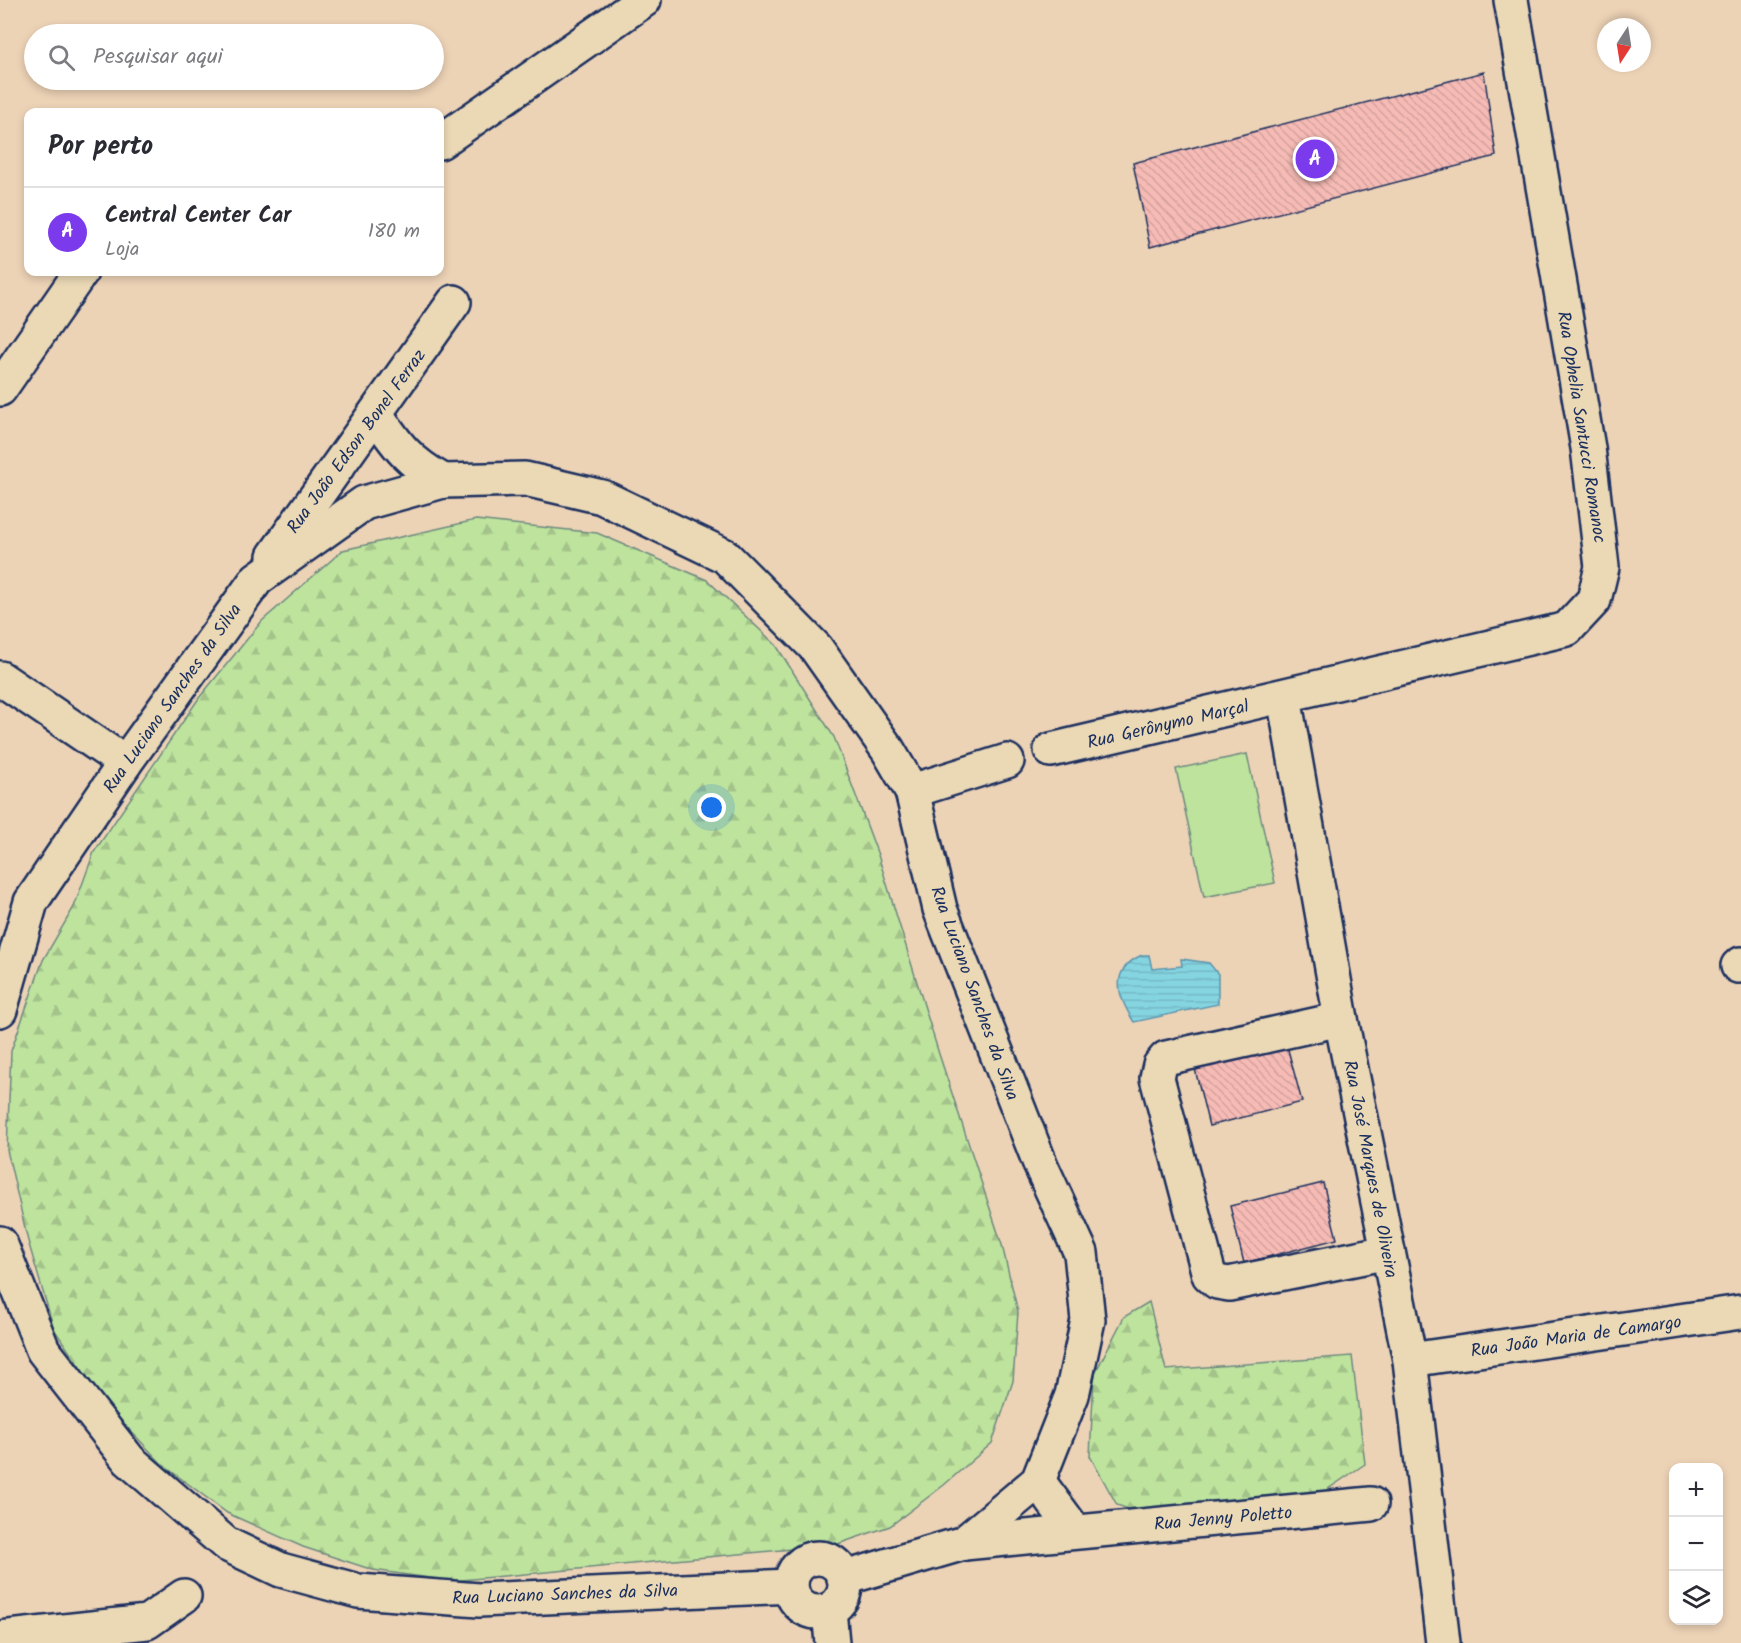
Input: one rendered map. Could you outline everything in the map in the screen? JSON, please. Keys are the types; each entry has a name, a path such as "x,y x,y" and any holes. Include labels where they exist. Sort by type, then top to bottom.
{"street":[{"path":"444,139 644,0"},
{"name":"Rua Ophelia Santucci Romanoc","path":"1284,697 1567,629 1594,600 1602,567 1588,448 1511,0"},
{"path":"0,389 78,276"},
{"name":"Rua João Edson Bonel Ferraz","path":"257,579 454,302"},
{"path":"376,414 398,448 418,467 443,481"},
{"name":"Rua Luciano Sanches da Silva","path":"0,1010 31,903 125,763 257,579 364,502 443,481 525,479 602,497 725,556 816,648 888,750 912,791 940,909 1037,1156 1081,1254 1088,1320 1072,1395 1038,1481 964,1543 844,1578"},
{"path":"0,678 125,763"},
{"name":"Rua Gerônymo Marçal","path":"1051,750 1284,697"},
{"name":"Rua José Marques de Oliveira","path":"1284,697 1341,1019 1410,1360 1443,1643"},
{"path":"912,791 1007,762"},
{"path":"0,946 31,903"},
{"path":"1341,1019 1166,1058 1160,1065 1157,1078 1209,1275 1217,1282 1230,1284 1388,1252"},
{"name":"Rua Luciano Sanches da Silva","path":"0,1243 43,1350 129,1460 226,1544 281,1569 358,1591 479,1600 791,1586"},
{"name":"Rua João Maria de Camargo","path":"1410,1360 1741,1312"},
{"path":"1038,1481 1075,1532"},
{"name":"Rua Jenny Poletto","path":"964,1543 1371,1504"},
{"path":"818,1557 829,1559 838,1566 844,1578 843,1595 829,1610 818,1612 808,1610 793,1595 791,1586 793,1574 799,1565 818,1557"},
{"path":"0,1638 147,1622 184,1596"},
{"path":"829,1610 832,1643"}],"green space":[{"path":"476,520 597,533 707,580 776,645 834,737 878,855 939,1054 1002,1245 1018,1312 1013,1381 992,1443 944,1485 890,1526 835,1545 451,1581 373,1570 303,1547 227,1513 163,1465 105,1404 54,1329 28,1241 7,1150 11,1051 43,960 74,907 94,852 199,698 262,621 343,550"},
{"path":"1247,754 1275,883 1204,897 1176,769"},
{"path":"1149,1302 1166,1370 1352,1356 1365,1464 1319,1495 1167,1523 1117,1505 1090,1456 1094,1375 1124,1317"}],"water":[{"path":"1142,955 1149,955 1152,969 1182,966 1181,959 1209,963 1218,974 1218,1004 1134,1022 1121,994 1120,976 1131,961"}],"building":[{"path":"1484,72 1496,156 1150,247 1133,163"},
{"path":"1287,1046 1302,1102 1209,1126 1195,1069"},
{"path":"1323,1183 1337,1239 1244,1263 1230,1206"}],"place":[{"name":"Central Center Car","path":"1315,159"}]}
